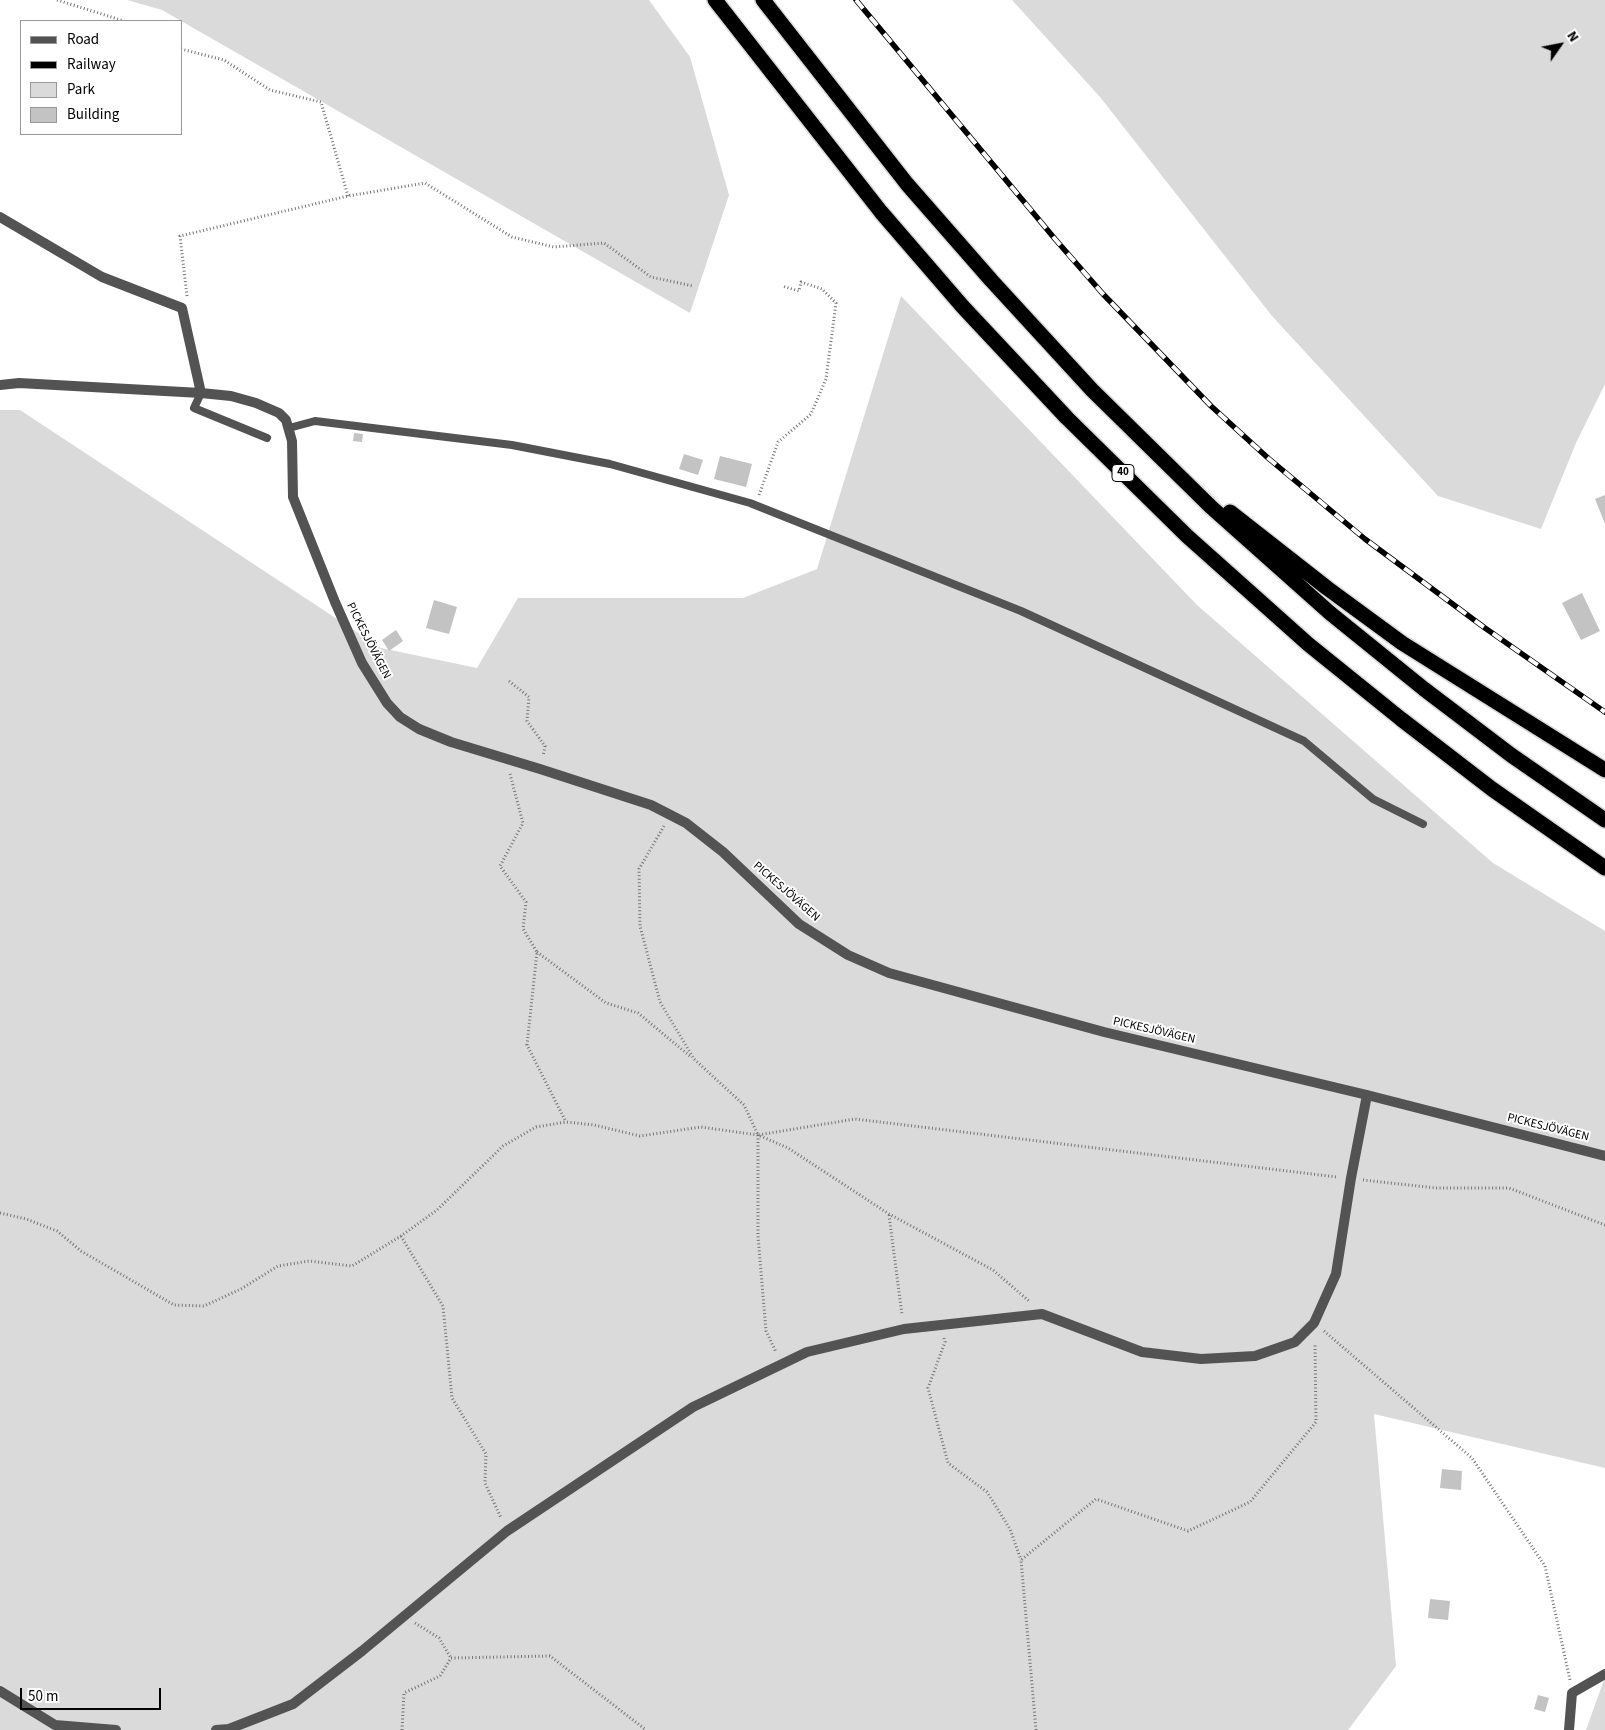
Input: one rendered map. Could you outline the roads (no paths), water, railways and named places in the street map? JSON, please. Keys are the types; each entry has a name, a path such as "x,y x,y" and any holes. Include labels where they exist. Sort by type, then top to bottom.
{"highway":[{"name":"40","path":"715,0 881,212 957,300 1068,418 1186,536 1308,644 1401,719 1492,789 1605,868"},
{"path":"763,0 907,184 991,280 1092,390 1211,507 1330,613 1424,689 1504,749 1605,820"},
{"path":"1162,459 1402,643 1605,770"}],"street":[{"path":"0,217 102,277 182,308 201,393"},
{"path":"0,385 19,383 231,396 272,409 286,420 289,428"},
{"name":"PICKESJÖVÄGEN","path":"289,428 292,441 293,498 334,602 362,663 375,686 387,703 400,716 418,729 451,742 651,805 686,823 723,852 800,924 848,955 888,973 1104,1032 1367,1095 1605,1156"},
{"path":"216,1730 229,1729 293,1704 362,1651 507,1531 693,1406 807,1352 904,1329 1042,1314 1142,1352 1202,1359 1255,1356 1295,1342 1314,1323 1336,1274 1351,1178 1367,1095"},
{"path":"1569,1730 1572,1692 1605,1674"},
{"path":"0,1691 55,1728 116,1730"}],"lane":[{"path":"201,393 194,408 267,438"},
{"path":"289,428 315,421 512,445 610,464 750,503 1021,611 1304,741 1373,798 1423,824"}],"railway":[{"path":"856,0 1103,294 1211,406 1268,458 1365,539 1485,628 1605,712"}]}
